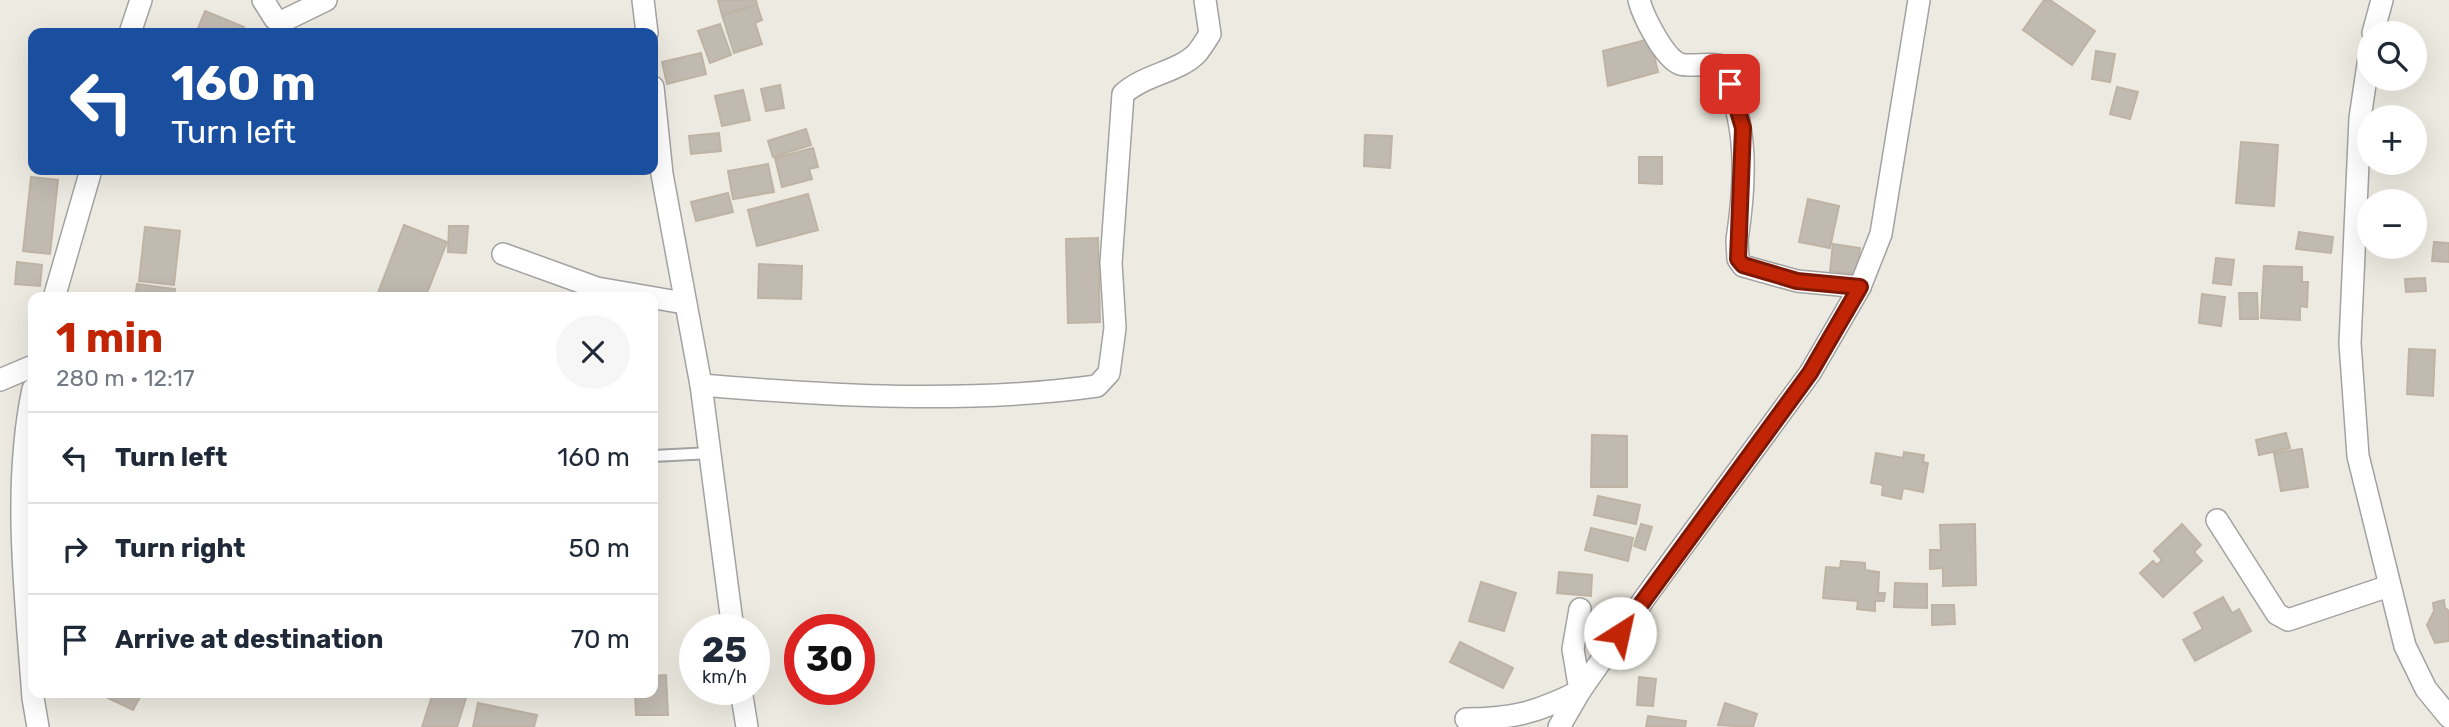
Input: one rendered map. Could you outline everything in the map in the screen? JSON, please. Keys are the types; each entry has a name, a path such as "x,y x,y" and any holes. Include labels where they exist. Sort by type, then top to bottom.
{"street":[{"path":"133,28 141,0"},
{"path":"263,0 275,19 283,22 326,0"},
{"path":"643,0 646,28"},
{"path":"701,385 874,395 1046,393 1097,386 1109,373 1115,328 1111,263 1123,94 1142,80 1180,64 1196,53 1210,34 1205,0"},
{"path":"1639,0 1643,15 1671,60 1683,65 1701,62 1719,65 1730,84 1743,128 1738,259 1743,265 1797,281 1860,287"},
{"path":"1559,727 1580,691 1810,373 1860,287 1881,234 1919,0"},
{"path":"2377,21 2382,0"},
{"path":"2364,91 2360,118 2350,343 2351,392 2358,456 2409,659 2426,690 2449,717"},
{"path":"658,135 684,303 701,385 731,614"},
{"path":"56,292 90,175"},
{"path":"503,254 597,288 620,292"},
{"path":"658,299 684,303"},
{"path":"0,380 28,368"},
{"path":"28,414 23,492 28,624"},
{"path":"2217,520 2277,614 2288,620 2389,586"},
{"path":"1580,609 1573,649 1580,691"},
{"path":"1466,719 1504,719 1540,711 1580,691"},
{"path":"35,698 38,727"},
{"path":"743,705 747,727"}],"lane":[{"path":"658,456 711,453"}],"building":[{"path":"718,0 756,0 757,5 722,15"},
{"path":"2044,0 2050,0 2095,31 2072,65 2023,30"},
{"path":"757,5 762,20 755,23 762,44 734,53 722,15"},
{"path":"205,11 244,27 244,28 198,28"},
{"path":"720,24 731,55 710,63 698,31"},
{"path":"1650,39 1658,72 1608,86 1603,51"},
{"path":"2096,51 2115,54 2110,82 2092,79"},
{"path":"701,53 706,74 667,84 662,62"},
{"path":"780,85 784,108 766,111 761,89"},
{"path":"2117,87 2138,92 2130,119 2110,114"},
{"path":"743,90 750,120 722,126 715,96"},
{"path":"806,129 811,145 773,157 768,141"},
{"path":"719,133 721,151 691,154 689,136"},
{"path":"1365,135 1392,136 1390,168 1364,166"},
{"path":"2241,142 2278,145 2274,206 2236,203"},
{"path":"813,148 818,167 809,169 812,179 782,187 775,158"},
{"path":"1639,157 1662,157 1662,184 1639,183"},
{"path":"768,164 774,192 733,199 728,171"},
{"path":"31,177 58,180 50,254 23,251"},
{"path":"728,193 733,212 696,221 691,202"},
{"path":"808,194 818,230 757,246 748,210"},
{"path":"1808,199 1839,206 1830,248 1799,242"},
{"path":"404,225 447,242 427,292 378,292"},
{"path":"449,226 468,226 466,253 448,252"},
{"path":"145,227 180,231 174,285 139,281"},
{"path":"2299,232 2333,237 2331,253 2296,249"},
{"path":"1098,238 1100,322 1068,323 1066,239"},
{"path":"2434,242 2449,243 2449,262 2432,261"},
{"path":"1833,244 1860,248 1857,274 1830,271"},
{"path":"2216,258 2234,260 2231,285 2213,283"},
{"path":"17,262 42,265 40,286 15,284"},
{"path":"759,264 802,266 801,299 758,298"},
{"path":"2264,266 2302,267 2302,282 2308,282 2307,307 2300,306 2300,320 2261,318"},
{"path":"2425,278 2426,291 2406,292 2405,279"},
{"path":"137,284 175,289 175,292 136,292"},
{"path":"2239,293 2257,293 2258,319 2240,319"},
{"path":"2202,294 2225,297 2221,326 2199,323"},
{"path":"2409,349 2435,350 2433,396 2407,394"},
{"path":"2286,433 2290,448 2259,455 2256,440"},
{"path":"1592,435 1627,436 1627,487 1591,487"},
{"path":"2302,449 2308,487 2281,491 2274,453"},
{"path":"1904,452 1924,455 1923,462 1928,463 1923,492 1903,488 1901,499 1882,495 1883,485 1871,483 1876,453 1903,458"},
{"path":"1598,496 1640,505 1636,524 1594,515"},
{"path":"1641,524 1652,527 1645,550 1634,546"},
{"path":"1975,524 1976,585 1943,586 1943,568 1930,569 1930,550 1941,550 1940,525"},
{"path":"2182,524 2201,545 2194,552 2202,561 2163,597 2140,573 2153,561 2157,565 2162,560 2154,551"},
{"path":"1591,528 1633,538 1628,561 1585,550"},
{"path":"1841,561 1865,563 1865,570 1879,572 1878,593 1885,593 1884,601 1875,601 1875,611 1857,609 1858,601 1823,598 1826,567 1840,568"},
{"path":"1559,572 1592,575 1591,596 1557,593"},
{"path":"1481,582 1516,593 1504,631 1469,621"},
{"path":"1895,583 1927,584 1927,608 1894,607"},
{"path":"2223,597 2232,613 2239,609 2251,631 2195,661 2183,640 2203,629 2194,613"},
{"path":"2444,600 2445,608 2449,611 2449,641 2435,643 2427,625 2434,611 2433,603"},
{"path":"1932,605 1954,605 1955,624 1932,625"},
{"path":"1460,642 1513,668 1503,688 1450,662"},
{"path":"666,675 668,715 636,715 635,698 658,698 658,676"},
{"path":"1639,677 1656,679 1653,706 1637,705"},
{"path":"108,698 139,698 133,710"},
{"path":"431,698 466,698 457,727 422,727"},
{"path":"478,703 537,715 534,727 473,727"},
{"path":"1725,703 1757,714 1753,727 1718,725"},
{"path":"1648,716 1686,721 1685,727 1646,727"}],"route":[{"path":"1620,633 1810,373 1860,287 1797,281 1743,265 1738,259 1743,128 1730,84"}]}
